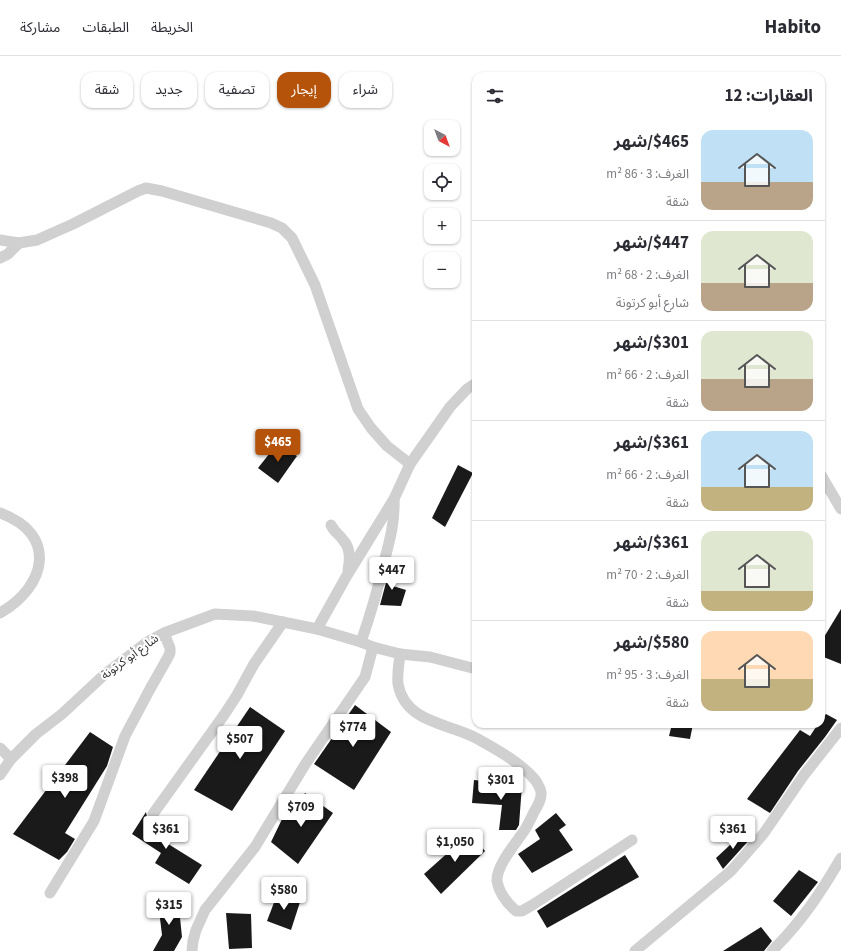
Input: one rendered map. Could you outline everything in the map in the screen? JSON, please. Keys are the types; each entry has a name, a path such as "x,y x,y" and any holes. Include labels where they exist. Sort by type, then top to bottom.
{"street":[{"path":"0,240 19,243 37,240 146,188 162,191 242,214 282,228 292,238 315,285 358,410 387,446 410,464"},
{"path":"0,258 8,254 19,243"},
{"path":"318,629 346,576 394,499 410,464 450,407 472,386"},
{"path":"825,482 841,509"},
{"path":"360,642 375,602 390,538 394,516 394,499"},
{"path":"0,513 9,516 29,532 34,538 40,558 33,583 27,592 0,613"},
{"path":"331,525 334,531 344,540 350,557 346,576"},
{"name":"شارع أبو كرتونة","path":"0,775 11,759 36,734 62,714 105,674 147,642 164,633 215,614 253,616 318,629 400,654 430,657 472,667"},
{"path":"153,814 224,715 254,664 283,622"},
{"path":"50,893 94,822 125,736 170,653 170,648 164,633"},
{"path":"192,951 196,930 204,910 255,847 306,764 365,677 374,647"},
{"path":"400,654 398,684 412,710 422,717 474,737 501,753 514,761 530,775 539,786 542,794 540,802 525,829 498,871 497,880 500,891 505,900 516,912 522,911 534,904 632,840"},
{"path":"635,951 731,871 764,833 804,775 841,728"},
{"path":"0,748 11,759"},
{"path":"772,951 804,917 823,889 841,858"}],"building":[{"path":"277,444 297,456 278,483 258,468"},
{"path":"458,465 472,472 445,527 432,518"},
{"path":"391,564 397,565 393,586 406,590 401,606 380,605"},
{"path":"841,609 841,664 825,658 825,635"},
{"path":"355,705 391,732 354,790 314,764"},
{"path":"250,707 285,731 232,811 194,790"},
{"path":"826,714 837,720 798,771 770,813 747,799 800,730 810,736 815,728 825,728"},
{"path":"671,728 692,728 690,739 669,736"},
{"path":"90,732 113,747 107,766 65,833 75,839 67,852 59,860 13,834"},
{"path":"474,780 522,785 519,825 516,830 499,830 502,805 472,803"},
{"path":"305,793 333,813 298,864 271,842 285,813 291,817"},
{"path":"146,812 149,819 153,821 157,820 171,831 165,842 202,865 189,884 155,863 161,853 132,834"},
{"path":"556,813 566,825 559,830 573,850 532,873 518,854 540,839 535,830"},
{"path":"745,831 751,838 723,869 716,858"},
{"path":"470,833 485,851 441,894 424,874"},
{"path":"625,855 639,877 547,928 537,911"},
{"path":"799,870 818,882 791,916 773,901"},
{"path":"278,892 301,899 291,930 267,921"},
{"path":"178,898 182,937 174,951 153,951 162,935 158,902"},
{"path":"226,913 251,914 252,948 229,949"},
{"path":"761,927 772,941 764,951 723,951"}]}
